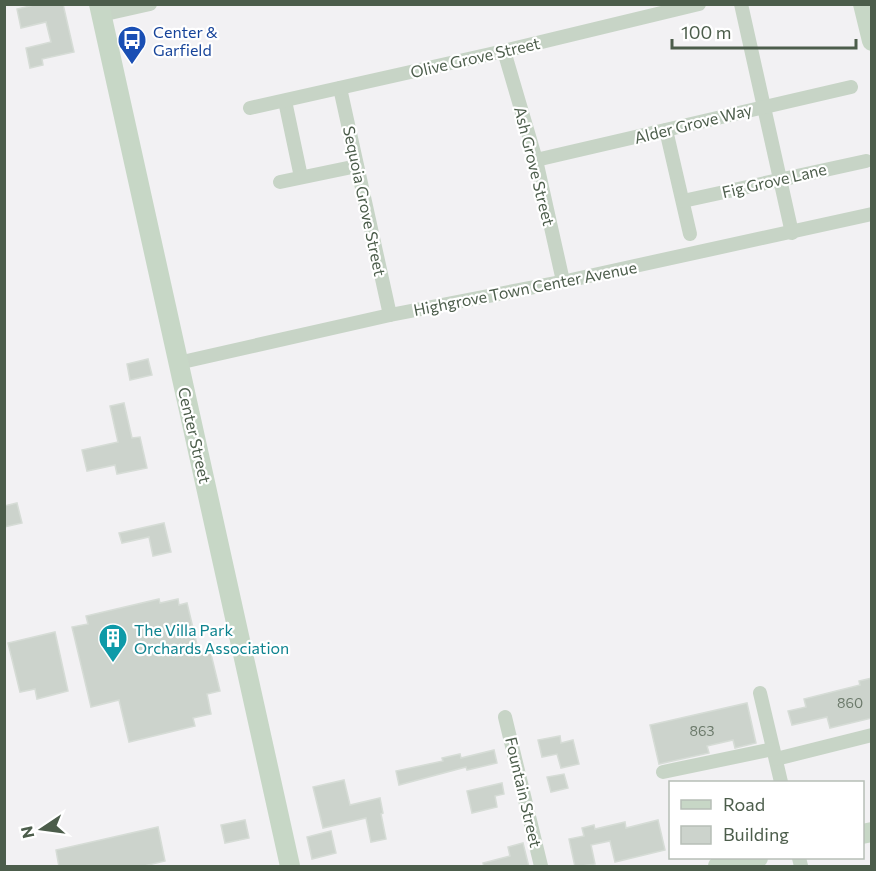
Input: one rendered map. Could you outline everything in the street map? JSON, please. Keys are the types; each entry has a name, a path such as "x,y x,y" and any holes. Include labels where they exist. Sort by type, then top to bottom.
{"main road":[{"path":"863,4 872,41"},
{"name":"Center Street","path":"100,10 290,867"},
{"path":"718,867 754,859"}],"street":[{"path":"100,10 150,4"},
{"name":"Olive Grove Street","path":"250,108 699,4"},
{"path":"741,4 792,233"},
{"name":"Ash Grove Street","path":"504,51 536,160 563,281"},
{"name":"Alder Grove Way","path":"536,160 851,87"},
{"name":"Sequoia Grove Street","path":"340,88 390,315"},
{"path":"285,101 301,177"},
{"path":"666,130 690,234"},
{"name":"Fig Grove Lane","path":"683,201 866,160"},
{"path":"280,182 357,166"},
{"name":"Highgrove Town Center Avenue","path":"178,363 390,315 563,281 872,214"},
{"path":"760,693 781,781"},
{"name":"Fountain Street","path":"505,717 541,867"},
{"path":"663,772 872,735"}],"building":[{"path":"38,4 63,4 74,52 42,59 43,65 30,68 26,48 51,42 46,22 21,28 17,9"},
{"path":"148,359 152,375 130,380 127,364"},
{"path":"124,403 132,438 140,437 147,468 117,474 115,465 87,471 82,450 118,442 110,406"},
{"path":"17,503 22,523 4,527 4,506"},
{"path":"164,523 171,552 153,556 149,537 122,543 119,533"},
{"name":"The Villa Park Orchards Association","path":"159,599 160,603 178,599 179,605 187,603 199,653 210,650 220,691 207,694 211,714 193,718 195,726 129,742 119,700 91,707 72,627 88,624 86,616"},
{"path":"55,632 68,691 37,699 35,689 20,692 8,643"},
{"path":"872,678 872,718 830,728 827,717 792,725 788,711 806,707 804,699 860,685 859,681"},
{"path":"747,703 756,743 735,748 733,740 707,746 709,753 659,764 650,725"},
{"path":"560,736 561,743 573,740 579,764 561,768 557,754 542,757 538,740"},
{"path":"494,750 497,763 467,770 466,767 399,785 396,771 443,761 442,758 460,754 461,758"},
{"path":"564,774 568,788 551,792 547,777"},
{"path":"344,780 350,805 380,798 386,839 371,842 366,818 323,828 313,787"},
{"path":"502,783 504,794 495,796 497,807 472,813 467,791"},
{"path":"245,820 249,838 225,843 221,825"},
{"path":"658,820 665,850 615,862 610,841 591,845 595,864 575,867 569,839 584,836 582,828 594,825 595,829 625,822 626,828"},
{"path":"158,827 165,861 140,867 59,867 56,850"},
{"path":"331,831 336,853 312,859 307,837"},
{"path":"523,843 529,867 484,867 483,863 510,856 508,847"}],"place":[{"name":"Center & Garfield","path":"132,66"},
{"name":"The Villa Park Orchards Association","path":"113,664"}]}
